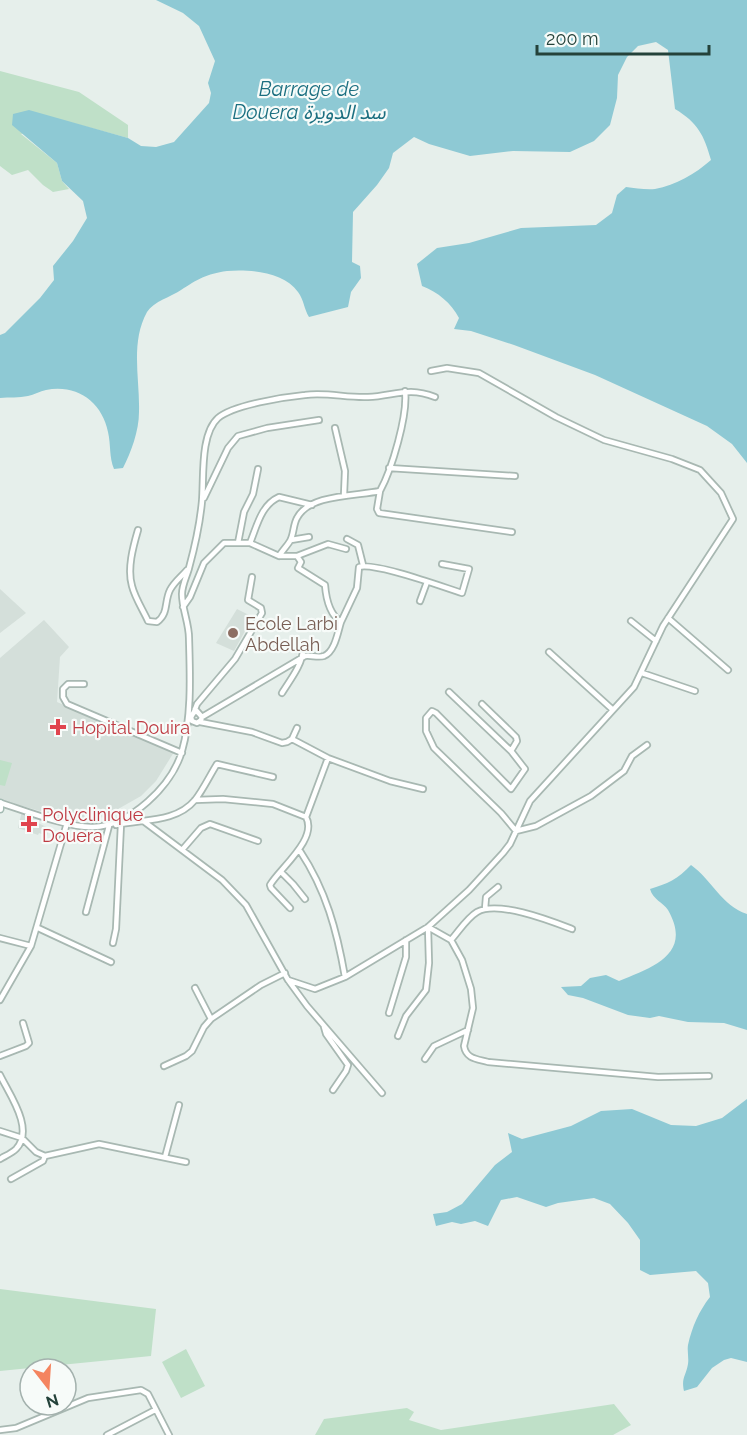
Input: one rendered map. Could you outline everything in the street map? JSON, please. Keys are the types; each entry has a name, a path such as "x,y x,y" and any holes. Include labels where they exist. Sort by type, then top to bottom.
{"street":[{"path":"288,980 315,989 345,977 428,927 476,883 510,844 530,801 634,687 668,618 733,519 721,492 699,470 672,459 604,440 556,417 479,373 447,368 431,371"},
{"path":"405,391 406,402 389,468 380,490 377,509 379,513 512,532"},
{"path":"101,826 122,820 146,804 171,772 182,753 193,711 189,633 182,590 189,567 202,500 206,439 217,418 239,407 302,395 328,393 369,397 405,391 435,397"},
{"path":"202,500 228,448 238,436 267,428 319,420"},
{"path":"335,428 345,471 344,495"},
{"path":"389,468 515,476"},
{"path":"238,543 244,512 253,494 258,470"},
{"path":"279,556 291,540 297,517 312,505 330,497 363,495 380,490"},
{"path":"250,543 265,506 274,499 279,497 312,505"},
{"path":"138,530 132,551 130,576 132,588 148,621 157,622 163,618 171,588 189,567"},
{"path":"291,540 309,537"},
{"path":"347,539 358,545 363,565"},
{"path":"183,607 190,597 204,562 224,543 250,543 279,556 297,556 328,544 346,549"},
{"path":"297,556 301,562 298,568 325,585 332,615 341,622"},
{"path":"363,565 462,593 469,569 442,564"},
{"path":"190,722 196,723 299,659 309,655 324,656 328,653 357,588 359,567 363,565"},
{"path":"193,711 235,659 262,613 261,608 248,600 252,577"},
{"path":"420,601 427,582"},
{"path":"668,618 728,670"},
{"path":"632,621 656,641"},
{"path":"282,693 297,668 299,659 303,655 303,649"},
{"path":"549,652 613,710"},
{"path":"642,673 696,691"},
{"path":"84,684 65,686 63,697 67,704 182,753"},
{"path":"449,692 511,751 525,769 512,789 432,711 426,718 426,731 434,748 501,813 516,831"},
{"path":"482,704 516,737 517,741 511,751"},
{"path":"193,711 201,719 252,732 282,743 293,737 297,728"},
{"path":"286,736 293,737 328,758 390,781 423,789"},
{"path":"516,831 536,826 591,796 624,771 632,756 647,745"},
{"path":"290,908 271,888 272,882 300,851 309,825 306,817 328,758"},
{"path":"0,805 84,827 109,826 181,813 195,800 217,764 273,777"},
{"path":"195,800 273,804 306,817"},
{"path":"142,820 222,880 246,905 288,980 323,1025 382,1093"},
{"path":"0,1000 2,992 31,946 38,928 67,823"},
{"path":"113,943 116,929 121,824"},
{"path":"182,850 201,828 210,824 258,841"},
{"path":"86,912 109,826"},
{"path":"300,851 322,888 339,943 345,977"},
{"path":"280,872 305,899"},
{"path":"485,909 486,897 498,886"},
{"path":"451,940 472,916 485,909 519,911 572,929"},
{"path":"428,927 451,940 462,960 471,989 472,1008 465,1051 470,1057 488,1062 658,1077 709,1076"},
{"path":"398,1036 406,1016 426,990 429,963 428,927"},
{"path":"38,928 111,962"},
{"path":"0,938 31,946"},
{"path":"389,1013 406,957 406,940"},
{"path":"164,1066 192,1051 211,1018 261,985 285,973"},
{"path":"195,988 211,1018"},
{"path":"0,1056 26,1046 29,1042 22,1023"},
{"path":"323,1025 326,1034 348,1065 333,1090"},
{"path":"425,1059 434,1046 468,1030"},
{"path":"0,1075 20,1115 24,1130 14,1151 0,1159"},
{"path":"165,1157 179,1105"},
{"path":"0,1131 22,1138 36,1152 45,1156 99,1144 186,1162"},
{"path":"10,1179 43,1161 45,1156"},
{"path":"0,1430 16,1428 88,1398 138,1390 146,1392 169,1435"},
{"path":"107,1435 155,1410"}],"shaded area":[{"path":"0,589 26,613 0,633"},
{"name":"Ecole Larbi Abdellah","path":"237,609 251,616 234,651 216,643"},
{"name":"Hopital Douira","path":"44,620 69,647 60,657 57,702 174,752 156,781 141,796 104,817 77,821 0,800 0,658"},
{"name":"Polyclinique Douera","path":"22,811 31,813 31,820 49,828 47,836 18,828"}],"green space":[{"path":"0,71 79,92 128,125 128,138 69,122 21,134 57,163 62,181 69,189 53,192 28,170 12,175 0,166"},
{"path":"0,760 12,763 5,786 0,785"},
{"path":"0,1289 156,1309 151,1356 78,1363 78,1357 18,1357 18,1369 0,1371"},
{"path":"186,1349 205,1386 181,1398 162,1362"},
{"path":"614,1404 631,1425 613,1435 315,1435 324,1419 407,1408 414,1412 409,1420 441,1430"}],"water":[{"name":"Barrage de Douera سد الدويرة","path":"156,0 747,0 747,463 732,444 707,426 595,375 514,345 471,331 454,329 459,318 444,299 422,286 417,264 437,248 469,243 521,228 596,225 612,213 617,195 626,187 655,189 670,185 685,178 711,160 699,130 675,109 668,50 656,42 638,46 627,57 618,75 617,98 610,125 594,141 570,152 513,151 470,156 429,144 414,137 393,153 389,168 353,212 352,262 360,266 361,278 351,292 348,307 309,317 302,298 292,285 265,273 236,271 202,277 150,308 142,324 137,349 138,427 123,468 114,469 108,432 100,412 94,404 78,393 57,389 25,397 0,398 0,335 5,333 40,298 54,280 53,266 73,241 87,218 83,201 62,181 57,163 12,125 13,114 29,110 128,138 141,146 156,147 174,142 209,103 211,93 208,83 215,61 199,26 183,13"},
{"path":"691,865 730,905 747,914 747,1030 724,1023 688,1022 659,1016 650,1018 628,1015 583,998 568,995 561,987 581,986 590,978 606,975 619,981 645,970 666,957 676,938 674,925 668,910 653,896 650,889 672,880"},
{"path":"747,1099 747,1362 731,1358 724,1360 712,1368 697,1387 684,1391 683,1383 692,1332 699,1314 710,1297 708,1283 696,1271 650,1275 640,1270 640,1240 610,1204 594,1198 546,1207 517,1197 501,1200 488,1226 475,1221 461,1224 452,1222 436,1226 433,1214 447,1212 462,1204 495,1165 512,1152 508,1133 522,1139 571,1126 601,1111 632,1109 671,1125 696,1126 722,1118"}],"place":[{"name":"Ecole Larbi Abdellah","path":"233,633"},
{"name":"Hopital Douira","path":"58,727"},
{"name":"Polyclinique Douera","path":"29,824"}]}
